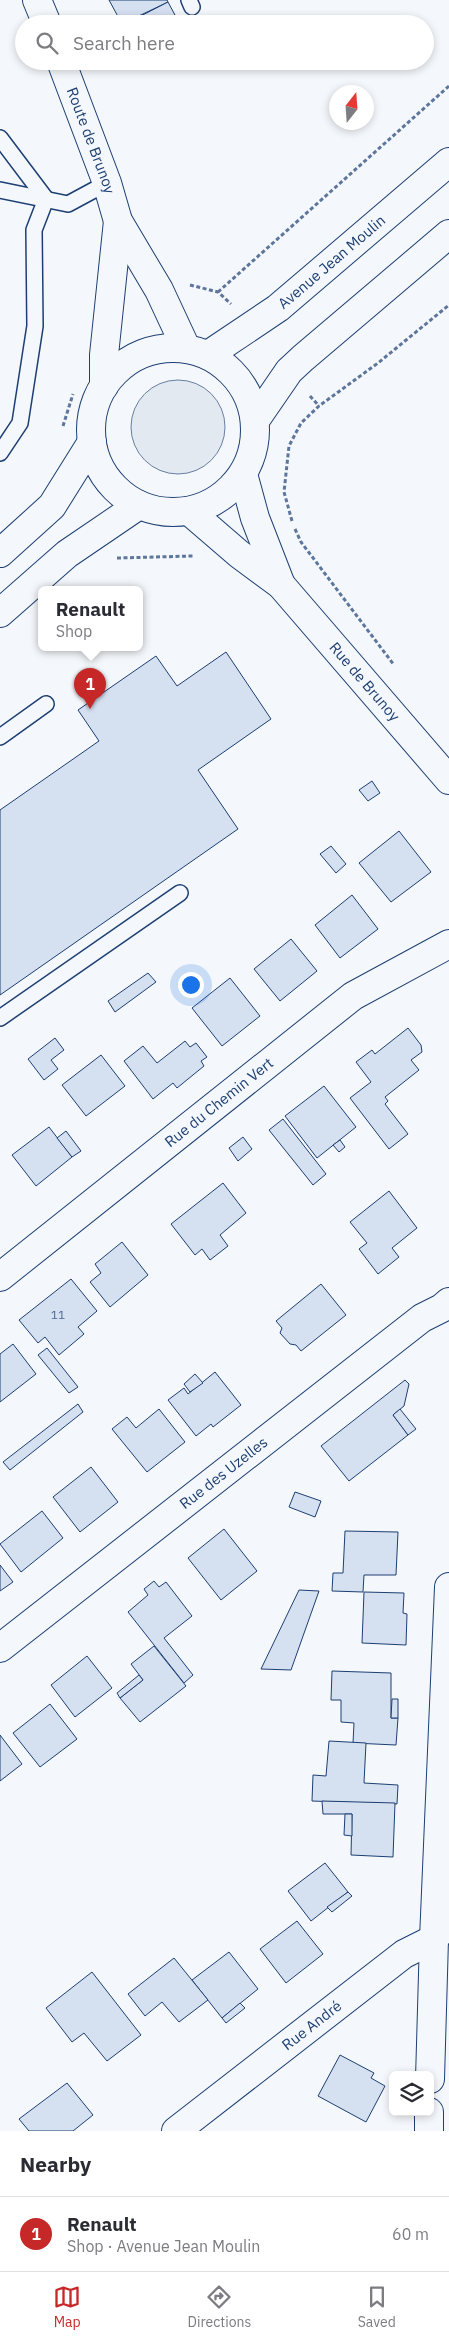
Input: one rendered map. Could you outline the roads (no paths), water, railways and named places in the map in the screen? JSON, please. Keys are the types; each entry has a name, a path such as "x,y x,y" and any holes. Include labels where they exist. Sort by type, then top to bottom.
{"street":[{"path":"37,0 43,15"},
{"name":"Route de Brunoy","path":"64,70 107,183 118,221 197,352"},
{"name":"Avenue Jean Moulin","path":"197,352 278,308 449,162"},
{"name":"Route de Brunoy","path":"104,386 104,355 118,221"},
{"path":"256,419 289,371 449,234"},
{"path":"162,348 197,352 231,370 247,393 256,419 256,438 252,457 243,474 229,491 210,504 189,511 163,512 139,505 116,489 100,468 92,442 91,422 95,403 104,386 119,367 140,355 162,348"},
{"path":"0,553 52,506 92,442"},
{"name":"Rue de Brunoy","path":"243,474 255,518 281,585"},
{"path":"0,613 67,554 139,505"},
{"name":"Rue de Brunoy","path":"189,511 239,554 281,585 449,780"},
{"name":"Rue du Chemin Vert","path":"0,1277 353,996 449,944"},
{"name":"Rue des Uzelles","path":"0,1648 422,1318 442,1308 449,1302"},
{"path":"431,2071 441,1930 449,1587"},
{"name":"Rue André","path":"176,2131 404,1954 441,1930"},
{"path":"429,2131 430,2116"}],"lane":[{"path":"0,138 46,199"},
{"path":"0,190 68,204 107,183"},
{"path":"0,453 20,423 35,326 34,230 46,199"},
{"path":"0,737 46,704"},
{"path":"0,1018 180,893"}],"place":[{"name":"Renault","path":"90,709"}]}
